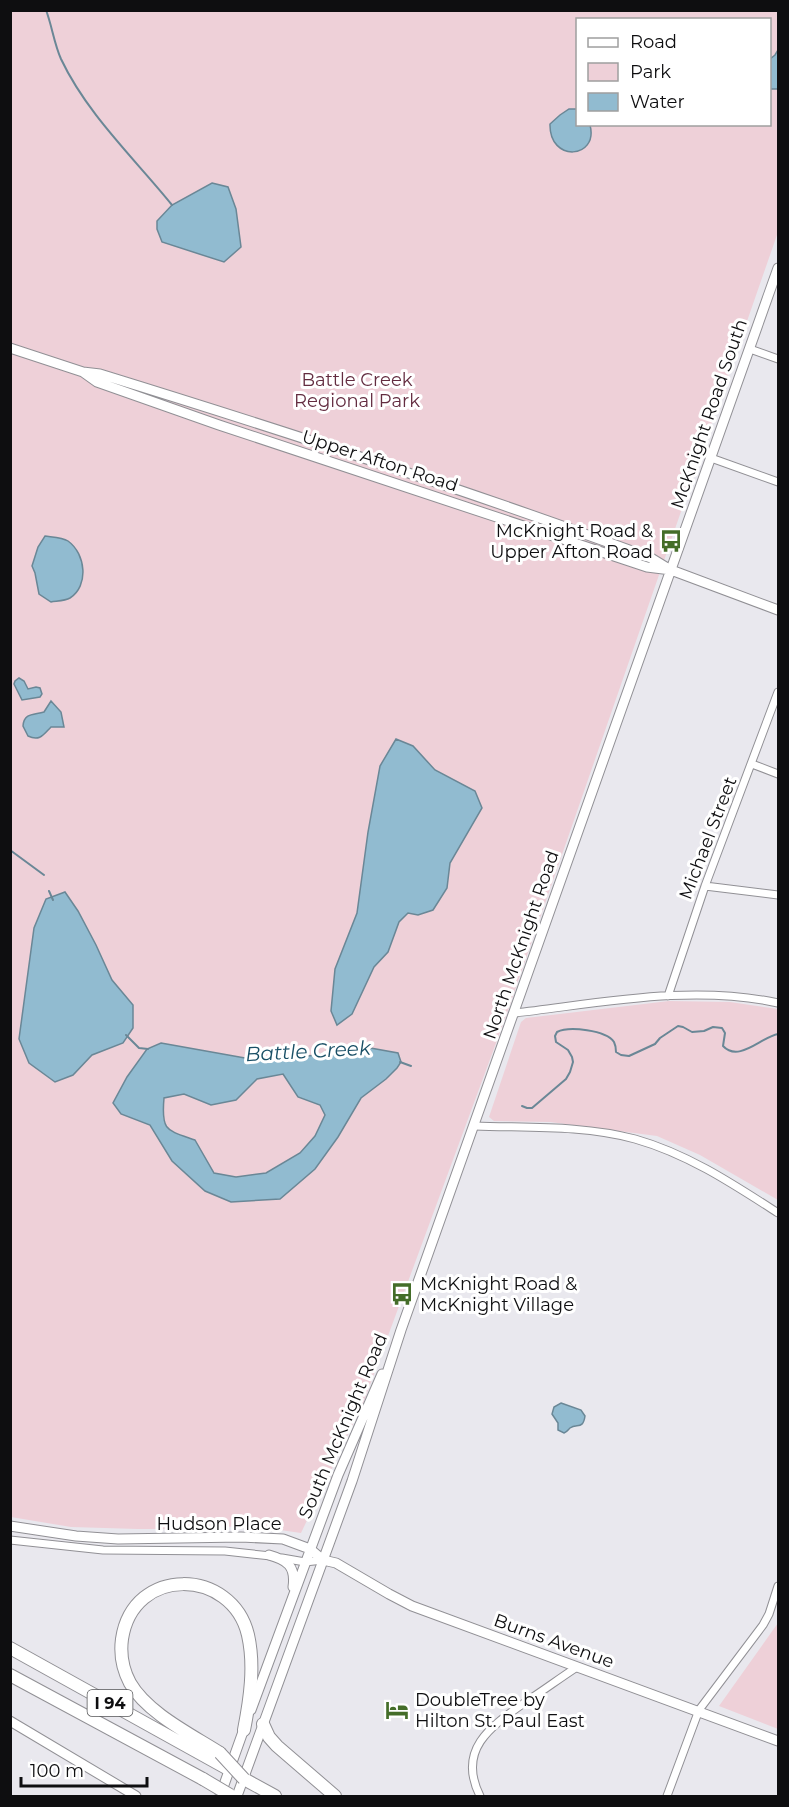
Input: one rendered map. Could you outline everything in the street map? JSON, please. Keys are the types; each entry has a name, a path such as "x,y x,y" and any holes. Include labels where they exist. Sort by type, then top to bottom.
{"highway":[{"path":"244,1730 251,1672 248,1637 238,1614 223,1598 202,1587 168,1585 152,1592 135,1607 124,1628 122,1645 125,1672 131,1685 162,1716 244,1779 276,1797"},
{"name":"I 94","path":"10,1648 214,1756"},
{"name":"I 94","path":"10,1675 203,1779 232,1797"},
{"path":"263,1724 272,1740 335,1797"}],"street":[{"name":"McKnight Road South","path":"671,570 778,268"},
{"name":"Upper Afton Road","path":"10,348 82,372 100,374 224,412 494,501 651,558 671,570 778,609"},
{"path":"750,349 778,359"},
{"name":"Upper Afton Road","path":"82,372 97,382 219,425 647,567 671,570"},
{"path":"711,458 778,482"},
{"name":"North McKnight Road","path":"401,1330 671,570"},
{"name":"Michael Street","path":"668,996 705,886 778,692"},
{"path":"752,764 778,774"},
{"path":"705,886 778,895"},
{"path":"515,1013 668,996 738,997 778,1003"},
{"path":"475,1126 557,1128 611,1134 636,1140 705,1168 778,1213"},
{"name":"South McKnight Road","path":"220,1797 341,1467 401,1330"},
{"name":"South McKnight Road","path":"237,1797 368,1435 401,1330"},
{"name":"Hudson Place","path":"10,1526 75,1536 118,1539 277,1538 289,1540 310,1549 323,1560"},
{"name":"Hudson Place","path":"10,1540 103,1550 216,1551 269,1555 305,1562 323,1560"},
{"path":"269,1555 282,1559 292,1570 294,1578 292,1598"},
{"name":"Burns Avenue","path":"323,1560 336,1563 412,1606 778,1740"},
{"path":"667,1797 699,1710 763,1625 778,1586"},
{"path":"480,1797 475,1785 473,1764 479,1743 486,1733 498,1722 577,1667"},
{"path":"10,1721 136,1797"}],"green space":[{"name":"Battle Creek Regional Park","path":"11,11 778,11 778,232 506,1016 364,1401 301,1533 259,1527 179,1526 172,1529 138,1529 71,1527 11,1517"},
{"path":"669,1001 730,1002 778,1009 778,1200 700,1155 657,1136 550,1122 494,1121 489,1117 521,1022 526,1018"},
{"path":"778,1623 778,1729 719,1706"}],"water":[{"path":"778,50 778,89 771,89 771,58"},
{"path":"569,109 576,109 576,126 590,126 591,136 587,145 581,150 573,152 565,150 557,145 552,137 550,124"},
{"path":"212,183 228,187 236,209 241,247 224,262 162,242 157,229 157,221 172,205"},
{"path":"45,536 68,541 79,554 82,562 80,586 76,593 68,599 51,602 39,594 32,566 38,547"},
{"path":"19,678 24,681 28,689 40,688 42,694 40,697 22,700 14,684"},
{"path":"51,701 61,712 64,727 51,727 39,738 28,736 23,726 25,719 30,715 44,712"},
{"path":"396,739 413,746 435,770 475,791 482,808 450,863 447,888 433,910 418,915 408,913 399,922 388,952 374,967 352,1014 337,1025 331,1011 335,969 357,913 380,766"},
{"path":"65,892 78,911 112,980 133,1005 133,1028 123,1043 92,1055 73,1075 55,1082 29,1063 19,1039 34,928 46,899"},
{"path":"161,1043 245,1058 302,1057 365,1047 398,1053 401,1062 386,1079 361,1098 338,1137 315,1169 280,1199 231,1202 205,1191 172,1161 150,1125 121,1114 113,1103 127,1077 147,1049","holes":["283,1074 298,1097 320,1105 325,1115 315,1136 300,1153 266,1173 236,1177 214,1173 195,1140 172,1131 165,1123 164,1098 184,1094 211,1105 236,1100 257,1079"]},
{"path":"561,1403 581,1410 585,1416 581,1425 564,1433 558,1430 558,1423 552,1414 554,1407"}],"waterway":[{"path":"46,10 61,59 84,98 112,135 172,205"},
{"name":"Battle Creek","path":"10,850 44,875"},
{"name":"Battle Creek","path":"49,891 53,900"},
{"name":"Battle Creek","path":"522,1106 532,1108 566,1079 570,1072 572,1057 568,1050 556,1042 557,1032 563,1030 596,1032 610,1038 614,1042 616,1052 629,1056 655,1044 678,1026 692,1032 704,1031 713,1027 722,1028 725,1033 723,1046 736,1052 750,1048 778,1034"},
{"name":"Battle Creek","path":"126,1035 139,1048 148,1049"},
{"name":"Battle Creek","path":"400,1062 411,1066"}],"place":[{"name":"McKnight Road & Upper Afton Road","path":"671,541"},
{"name":"McKnight Road & McKnight Village","path":"402,1294"},
{"name":"DoubleTree by Hilton St. Paul East","path":"397,1710"}]}
